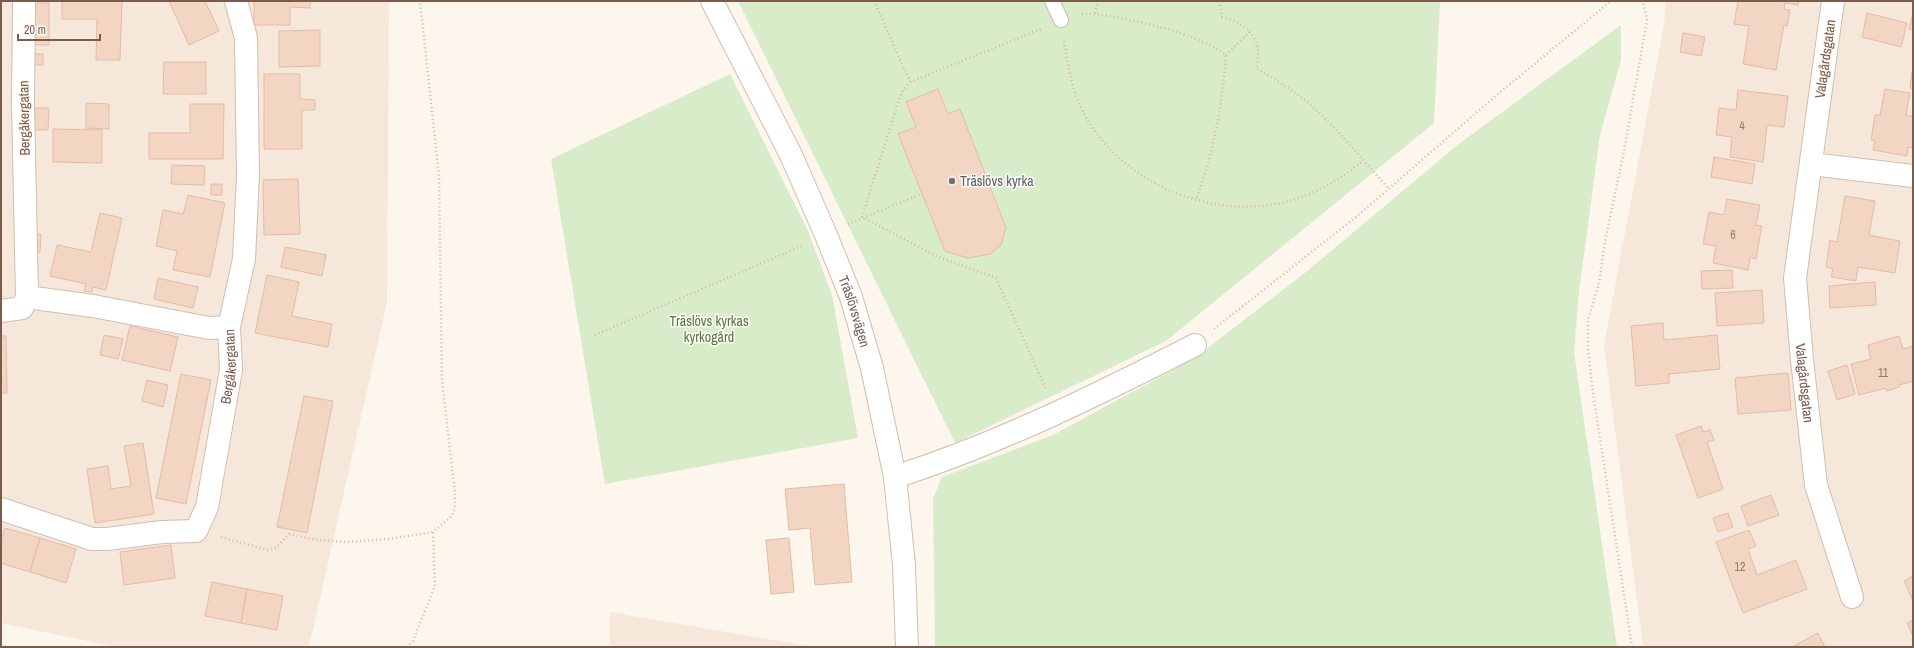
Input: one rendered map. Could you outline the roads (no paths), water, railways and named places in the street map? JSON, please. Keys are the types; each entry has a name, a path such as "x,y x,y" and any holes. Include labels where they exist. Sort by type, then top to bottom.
{"street":[{"name":"Bergåkergatan","path":"24,1 27,297"},
{"name":"Bergåkergatan","path":"1,509 92,539 107,539 162,532 196,531 207,507 231,370 229,327 244,259 248,175 246,38 236,1"},
{"name":"Träslövsvägen","path":"712,1 791,155 826,234 851,297 872,368 895,477 904,565 907,647"},
{"name":"Valagårdsgatan","path":"1833,1 1795,278 1802,360 1816,485 1852,597"},
{"path":"1810,164 1913,176"},
{"path":"1,311 22,308 27,297 93,306 209,328 229,327"},
{"path":"895,477 947,460 1057,414 1195,345"}],"lane":[{"path":"1052,1 1061,20"}],"place":[{"name":"Träslövs kyrka","path":"952,181"}],"park label":[{"name":"Träslövs kyrkas kyrkogård","path":"709,330"}]}
